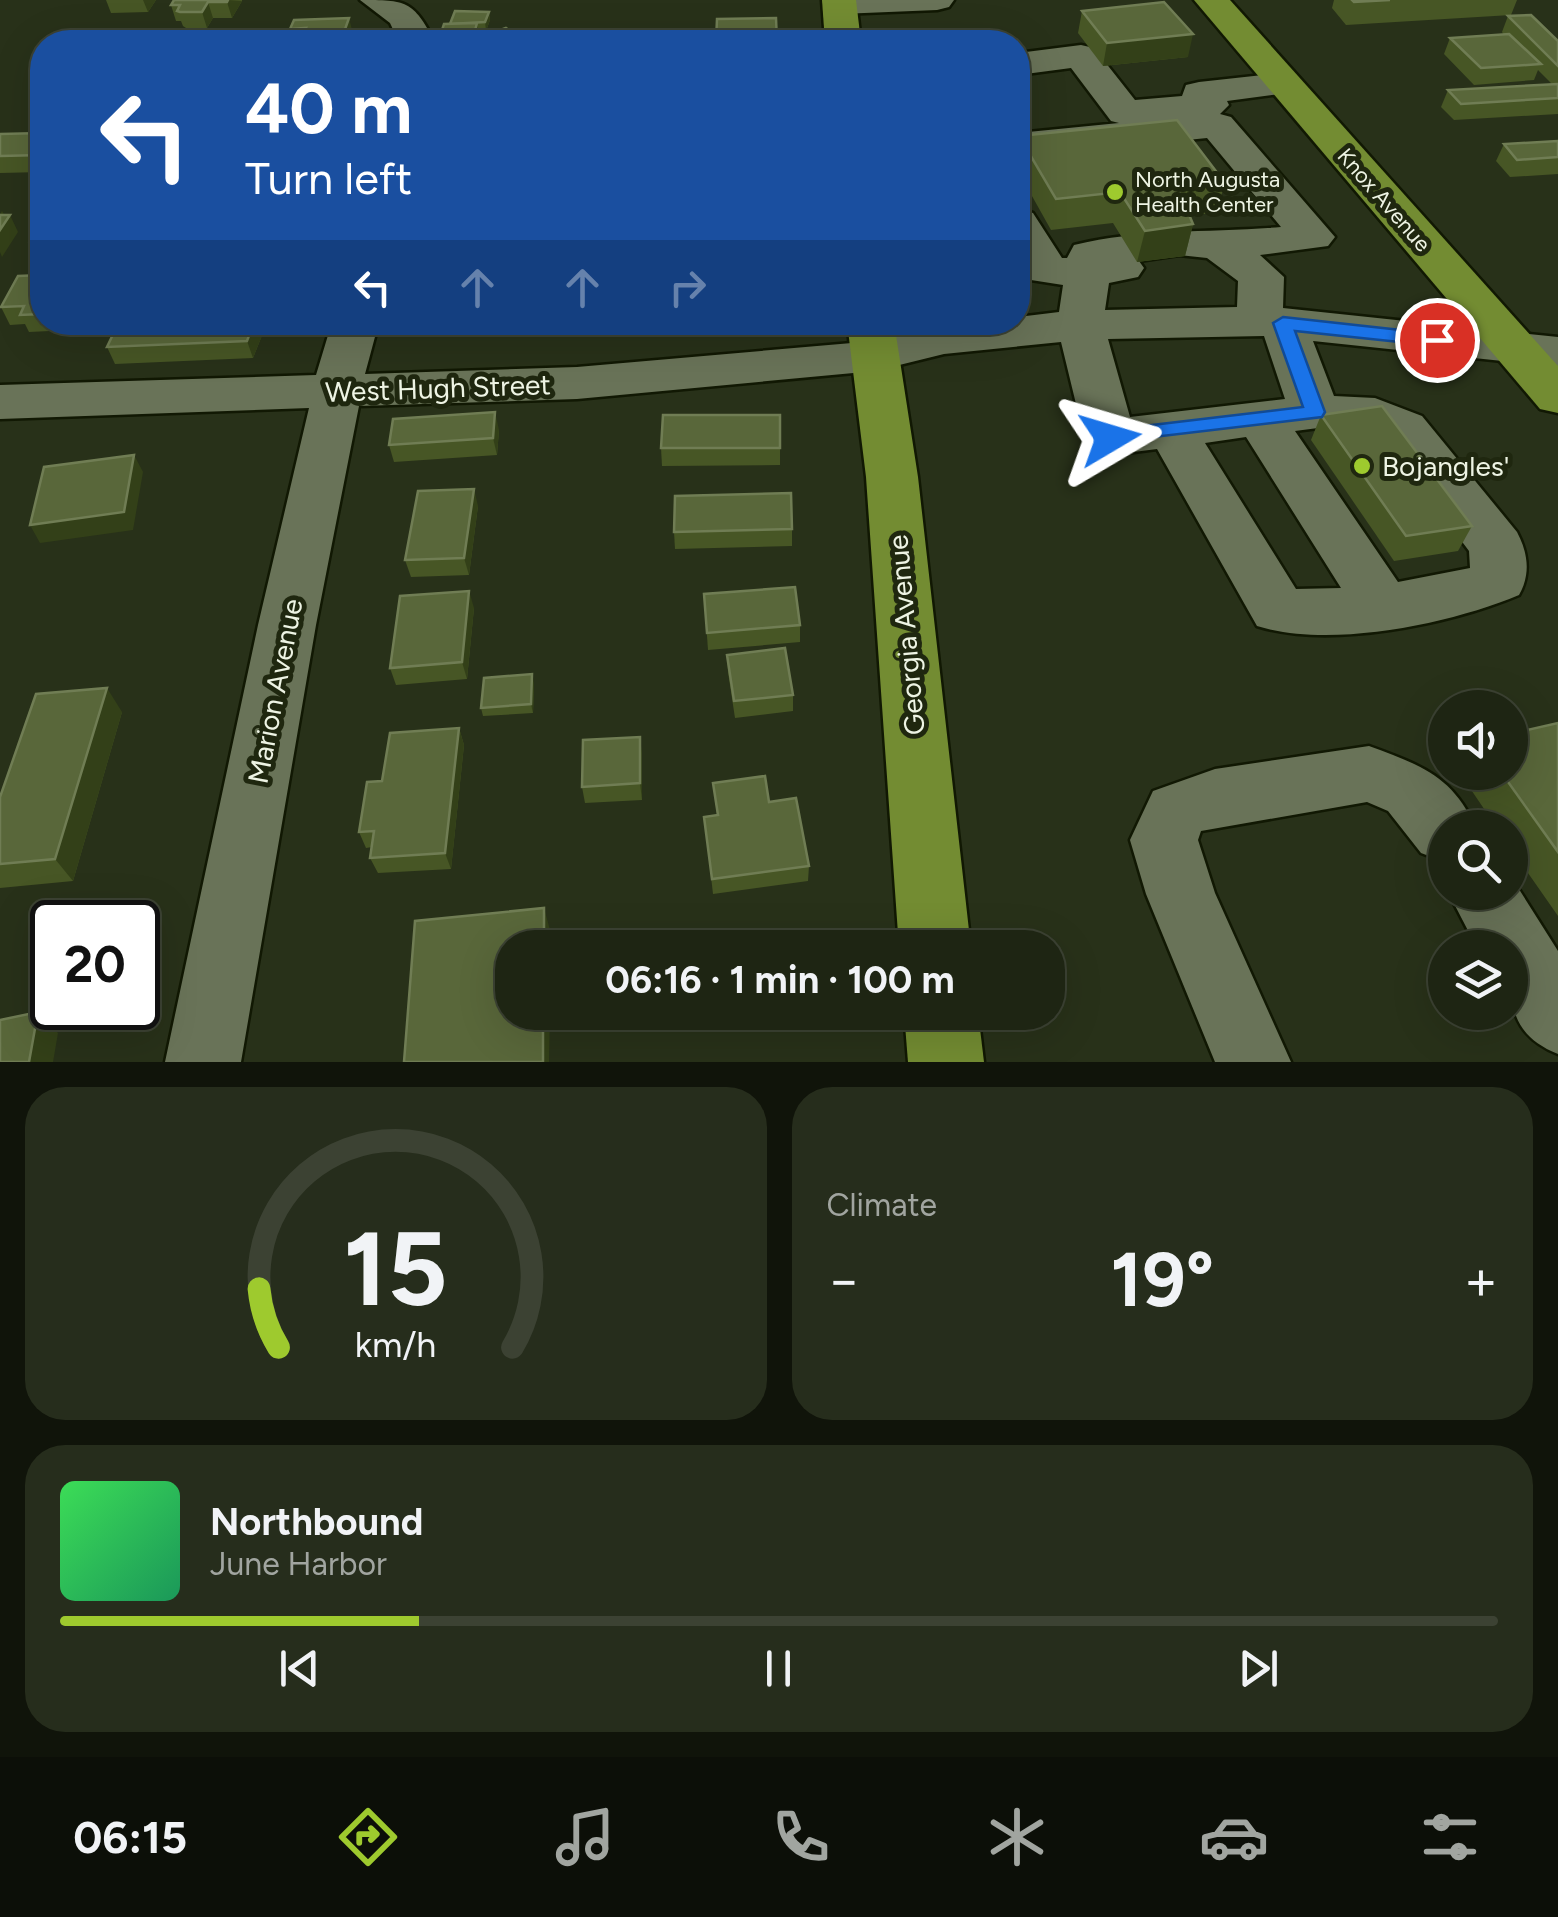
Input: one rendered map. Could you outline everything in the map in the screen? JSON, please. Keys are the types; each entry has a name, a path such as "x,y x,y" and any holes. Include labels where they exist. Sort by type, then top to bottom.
{"main road":[{"name":"Knox Avenue","path":"1211,0 1282,84 1537,351 1558,397"},
{"path":"839,2 842,30"},
{"name":"Georgia Avenue","path":"873,339 892,477 933,930"},
{"path":"943,1030 946,1062"}],"street":[{"path":"377,0 404,16 411,30"},
{"path":"839,2 937,0"},
{"path":"1030,62 1081,56 1125,114 1210,105 1208,109 1313,237 1088,272 1047,270 1030,242"},
{"path":"1030,142 1208,109 1282,84"},
{"path":"1227,252 1260,276 1271,322 1283,422 1374,561 1385,572 1408,579 1414,586"},
{"path":"1088,272 1080,325 1110,438 1172,430 1375,415 1404,428 1497,547 1499,580 1482,590 1414,586 1297,615 1278,610 1172,430"},
{"name":"West Hugh Street","path":"1030,330 1080,325 1271,322 1537,351"},
{"name":"Marion Avenue","path":"203,1062 335,393 353,335"},
{"name":"West Hugh Street","path":"0,402 577,383 873,339 975,335"},
{"path":"1253,1062 1180,894 1164,840 1176,811 1215,797 1369,774 1412,791 1428,811"},
{"path":"1493,910 1558,1018"}],"building":[{"path":"174,0 228,0 208,2 202,12 180,12 180,5 171,5"},
{"path":"1164,2 1193,34 1107,43 1082,11"},
{"path":"455,11 489,12 485,22 450,24"},
{"path":"1531,15 1558,41 1558,66 1508,16"},
{"path":"349,18 345,30 290,29 294,20"},
{"path":"776,18 776,30 717,30 717,19"},
{"path":"477,23 475,30 442,30 444,24"},
{"path":"1509,34 1541,64 1481,68 1450,38"},
{"path":"1558,84 1558,98 1461,104 1448,90"},
{"path":"1177,120 1225,183 1176,184 1193,224 1145,231 1120,192 1056,199 1030,155 1030,135"},
{"path":"30,133 30,155 0,156 0,134"},
{"path":"1558,141 1558,157 1517,160 1504,144"},
{"path":"0,215 10,215 0,230"},
{"path":"18,276 30,276 30,315 20,315 24,306 1,307"},
{"path":"113,335 249,335 247,341 107,347"},
{"path":"1382,406 1472,526 1406,536 1321,415"},
{"path":"495,412 493,438 389,445 393,419"},
{"path":"663,415 780,415 780,448 661,448"},
{"path":"134,455 124,512 30,525 44,467"},
{"path":"474,489 464,558 405,560 418,491"},
{"path":"791,493 792,529 674,532 675,496"},
{"path":"795,587 800,625 707,633 704,594"},
{"path":"469,591 462,662 390,668 400,596"},
{"path":"785,648 793,695 734,701 727,655"},
{"path":"532,674 531,704 481,708 484,678"},
{"path":"107,688 55,859 0,864 0,797 36,694"},
{"path":"1558,723 1558,852 1514,790 1528,790 1528,730"},
{"path":"459,728 445,853 370,858 374,831 359,832 367,782 382,781 390,733"},
{"path":"640,737 640,783 582,787 583,740"},
{"path":"765,776 769,802 796,798 809,866 712,879 704,817 718,815 713,783"},
{"path":"544,908 544,930 495,930 495,1030 543,1030 543,1062 404,1062 415,921"},
{"path":"30,1014 30,1030 35,1030 29,1062 0,1062 0,1020"}],"place":[{"name":"North Augusta Health Center","path":"1115,192"},
{"name":"Bojangles'","path":"1362,466"}],"route":[{"path":"1110,438 1315,412 1283,323 1437,340"}]}
